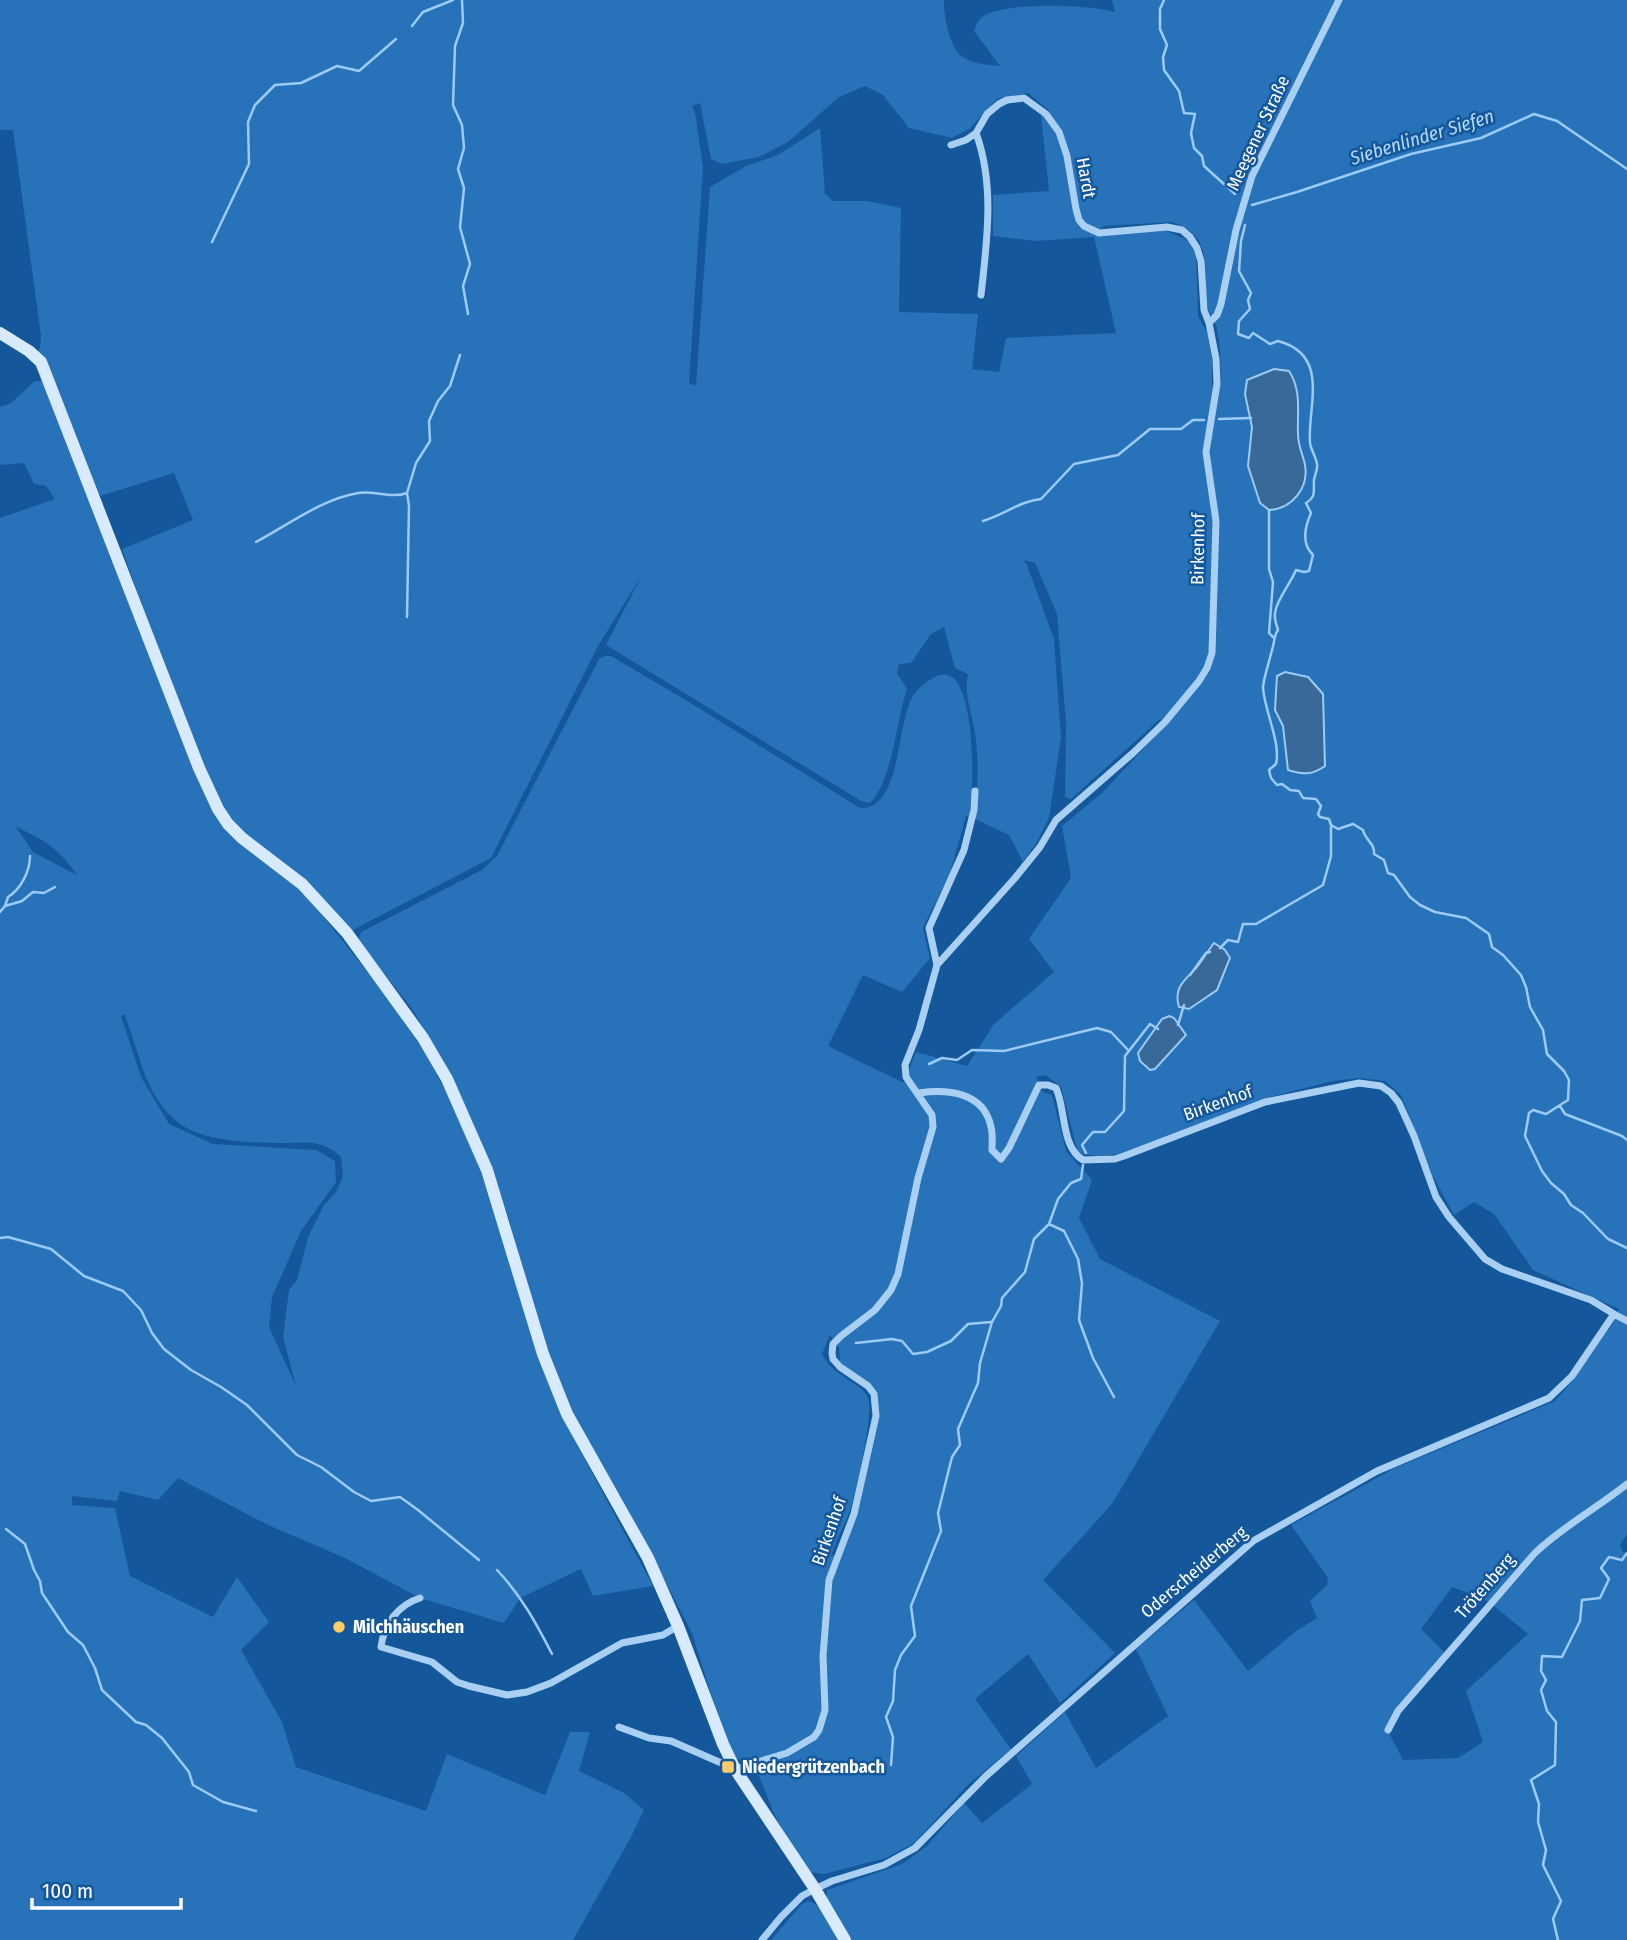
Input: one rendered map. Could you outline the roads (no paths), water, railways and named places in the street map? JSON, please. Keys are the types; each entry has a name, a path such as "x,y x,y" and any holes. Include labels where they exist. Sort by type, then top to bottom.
{"street":[{"name":"Meegener Straße","path":"1209,323 1217,315 1221,304 1236,230 1252,176 1339,0"},
{"name":"Hardt","path":"951,145 976,133 987,114 1007,100 1024,98 1040,108 1059,132 1067,156 1079,220 1084,226 1099,233 1156,227 1182,230 1191,237 1201,261 1204,310 1209,323"},
{"path":"976,133 982,149 990,213 981,295"},
{"name":"Birkenhof","path":"735,1769 779,1756 804,1744 814,1737 823,1721 827,1596 833,1566 854,1514 876,1416 874,1394 868,1386 839,1367 833,1359 833,1344 876,1310 891,1290 898,1274 918,1178 933,1126 932,1115 906,1076 905,1065 919,1030 937,965 1015,878 1040,847 1056,820 1165,722 1191,691 1207,667 1212,653 1216,521 1206,452 1217,384 1216,359 1209,323"},
{"path":"0,332 36,356 44,370 194,755 218,808 242,838 288,871 316,898 386,984 447,1079 487,1170 543,1354 567,1414 648,1558 735,1769 815,1889 845,1940"},
{"name":"Birkenhof","path":"937,965 929,928 964,850 974,810 975,791"},
{"name":"Birkenhof","path":"919,1093 946,1090 974,1100 988,1118 992,1129 992,1150 1001,1159 1039,1085 1056,1088 1061,1099 1071,1149 1083,1160 1115,1159 1265,1102 1359,1083 1381,1086 1399,1103 1436,1197 1480,1254 1502,1269 1591,1300 1614,1314"},
{"path":"1614,1314 1627,1321"},
{"name":"Oderscheiderberg","path":"762,1940 795,1903 815,1889 884,1865 915,1848 986,1776 1253,1541 1377,1471 1549,1398 1572,1376 1614,1314"},
{"name":"Trötenberg","path":"1388,1730 1398,1711 1535,1553 1546,1542 1627,1484"},
{"path":"420,1598 391,1618 381,1647 432,1662 457,1682 507,1695 527,1692 551,1683 622,1643 663,1635 678,1626"},
{"path":"619,1727 649,1738 671,1741 735,1769"}],"waterway":[{"path":"412,26 423,12 453,0"},
{"path":"462,0 463,23 455,46 453,105 462,125 464,148 458,169 464,188 460,227 470,264 463,286 468,314"},
{"path":"1164,0 1160,9 1160,29 1167,45 1163,57 1164,70 1179,91 1184,113 1195,114 1191,133 1194,148 1202,156 1204,166 1235,194"},
{"path":"212,242 249,164 248,122 255,105 275,85 301,83 337,66 359,71 396,39"},
{"name":"Siebenlinder Siefen","path":"1252,205 1411,154 1481,138 1534,114 1557,121 1627,169"},
{"path":"1245,225 1239,271 1251,293 1248,300 1250,309 1239,321 1238,334 1249,338 1253,333 1270,344 1278,341 1294,348 1305,358 1311,370 1313,384 1310,443 1317,466 1313,496 1306,503 1311,513 1306,540 1313,555 1309,571 1296,570 1279,600 1275,612 1278,630 1263,684 1277,755 1276,764 1269,770 1271,778 1277,785 1282,784 1290,790 1299,791 1303,798 1316,799 1321,806 1318,814 1320,817 1329,819 1331,825 1338,829 1353,824 1363,830 1374,854 1384,860 1388,873 1394,875 1410,897 1435,912 1466,918 1489,934 1492,947 1521,975 1530,1007 1543,1030 1547,1054 1569,1080 1568,1100 1546,1114 1533,1110 1529,1113 1525,1136 1542,1171 1571,1205 1583,1213 1608,1239 1627,1248"},
{"path":"407,617 407,493 416,463 430,441 429,421 438,401 450,386 460,355"},
{"path":"1219,419 1251,418"},
{"path":"983,521 1026,502 1041,499 1074,464 1118,455 1150,429 1181,429 1193,420 1204,420"},
{"path":"256,542 318,507 345,496 364,492 395,495 407,493"},
{"path":"1269,510 1269,569 1273,582 1269,633 1273,637"},
{"path":"1220,948 1228,940 1238,942 1243,924 1256,924 1323,885 1331,856 1331,825"},
{"path":"0,912 8,897 24,879 30,856"},
{"path":"5,906 22,901 33,892 44,893 55,887"},
{"path":"1190,975 1206,953 1210,952"},
{"path":"1178,1025 1184,1005"},
{"path":"1086,1153 1082,1145 1093,1132 1105,1132 1124,1111 1125,1056 1150,1024 1158,1029"},
{"path":"929,1064 942,1058 957,1060 972,1050 1004,1051 1097,1028 1111,1032 1128,1050"},
{"path":"1560,1106 1565,1114 1627,1140"},
{"path":"891,1765 893,1737 886,1717 893,1701 895,1670 901,1655 915,1636 911,1606 941,1531 938,1513 952,1457 960,1445 958,1429 978,1383 980,1363 992,1322 1001,1306 1002,1298 1025,1272 1034,1239 1049,1224 1058,1199 1071,1183 1081,1179 1083,1165"},
{"path":"1049,1224 1064,1231 1078,1259 1082,1283 1079,1320 1093,1358 1114,1397"},
{"path":"0,1238 8,1237 51,1249 84,1276 123,1291 141,1310 152,1333 164,1349 191,1370 247,1405 297,1455 321,1467 354,1492 371,1501 400,1497 479,1560"},
{"path":"856,1343 892,1339 902,1341 913,1354 927,1352 951,1341 968,1324 991,1322"},
{"path":"6,1529 25,1544 42,1593 68,1632 83,1645 95,1668 102,1690 136,1722 146,1725 162,1738 189,1772 193,1785 223,1802 256,1811"},
{"path":"1558,1940 1553,1919 1561,1901 1543,1865 1546,1850 1538,1822 1539,1804 1531,1780 1555,1765 1556,1722 1547,1711 1541,1690 1546,1680 1541,1671 1542,1656 1562,1657 1580,1621 1582,1600 1600,1598 1609,1579 1601,1568 1609,1557 1622,1560 1627,1553"},
{"path":"497,1570 521,1599 552,1654"}],"place":[{"name":"Milchhäuschen","path":"339,1627"},
{"name":"Niedergrützenbach","path":"728,1767"}]}
